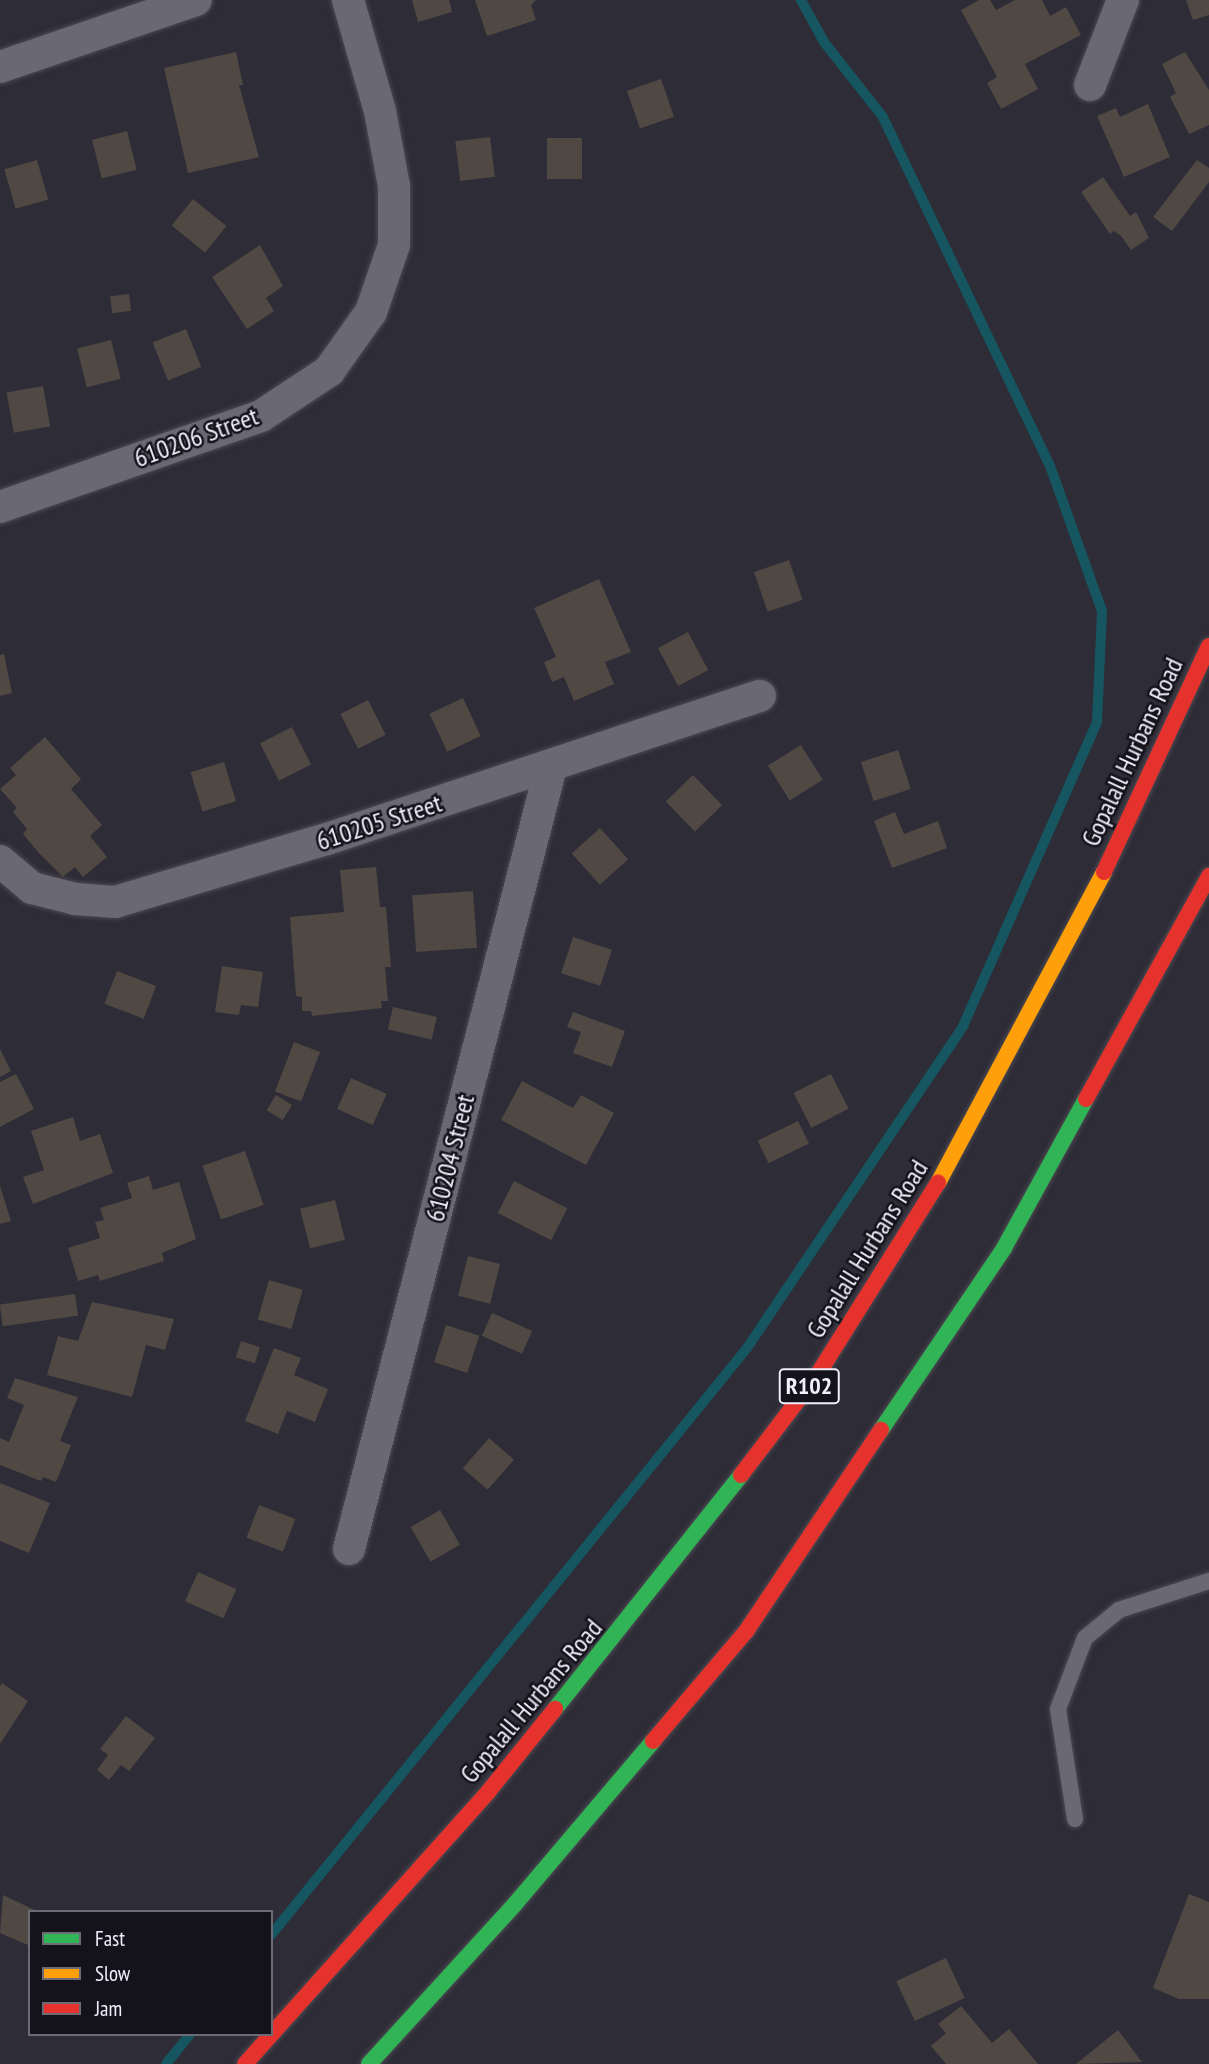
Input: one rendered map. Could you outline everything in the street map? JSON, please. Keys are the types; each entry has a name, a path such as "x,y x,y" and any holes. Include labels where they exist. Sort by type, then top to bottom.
{"main road":[{"name":"Gopalall Hurbans Road","path":"273,2032 488,1792 674,1564 818,1374 936,1186 1094,892 1209,646"},
{"path":"369,2064 515,1904 747,1630 1004,1248 1209,876"},
{"name":"Gopalall Hurbans Road","path":"244,2064 269,2036"}],"street":[{"path":"0,67 196,0"},
{"name":"610206 Street","path":"0,507 261,416 329,371 371,312 394,244 394,186 380,111 348,0"},
{"path":"1090,85 1123,0"},
{"name":"610205 Street","path":"0,861 32,888 75,899 115,902 551,767 761,696"},
{"name":"610204 Street","path":"349,1549 551,767"}],"lane":[{"path":"1075,1819 1058,1709 1085,1638 1119,1611 1209,1581"}],"building":[{"path":"412,0 449,0 452,12 418,22"},
{"path":"475,0 536,0 531,5 536,20 487,36"},
{"path":"979,0 990,0 996,10 1015,0 1042,0 1050,16 1066,7 1081,35 1025,64 1038,89 1001,109 987,83 997,77 961,10"},
{"path":"1186,0 1209,0 1209,15 1193,20"},
{"path":"236,52 243,85 239,85 259,157 188,173 164,68"},
{"path":"1185,52 1209,90 1209,125 1189,134 1170,97 1176,93 1162,64"},
{"path":"661,79 674,117 640,129 627,91"},
{"path":"1148,104 1170,157 1124,177 1097,116 1116,108 1120,117"},
{"path":"127,131 137,170 102,179 92,140"},
{"path":"490,137 495,177 460,181 455,141"},
{"path":"547,138 582,138 582,179 547,179"},
{"path":"37,160 48,199 16,209 4,169"},
{"path":"1197,160 1209,168 1209,182 1172,231 1153,217"},
{"path":"1103,177 1130,216 1136,212 1149,238 1131,250 1121,236 1114,231 1110,234 1081,192"},
{"path":"193,199 226,226 205,252 172,225"},
{"path":"260,245 283,286 266,298 274,311 247,329 212,277"},
{"path":"129,294 131,311 112,313 110,296"},
{"path":"186,329 201,367 168,381 153,342"},
{"path":"111,340 121,379 87,387 77,348"},
{"path":"43,386 50,426 14,433 7,392"},
{"path":"789,560 803,600 768,612 754,572"},
{"path":"599,579 631,652 605,662 614,684 574,701 564,677 552,682 544,662 556,657 534,608"},
{"path":"688,632 708,670 678,686 658,648"},
{"path":"4,654 12,693 0,696 0,655"},
{"path":"463,698 481,736 447,752 429,714"},
{"path":"368,700 386,735 358,749 340,714"},
{"path":"292,727 311,764 279,781 260,743"},
{"path":"45,737 81,779 71,789 102,825 90,836 107,857 83,877 75,867 63,877 38,852 23,834 27,829 13,812 17,808 0,789 16,775 10,768"},
{"path":"801,745 823,780 790,800 768,766"},
{"path":"898,750 911,789 874,801 861,762"},
{"path":"224,762 236,801 203,811 191,772"},
{"path":"693,775 722,805 695,832 666,801"},
{"path":"895,812 904,834 938,821 947,848 892,868 874,821"},
{"path":"600,828 628,859 600,885 572,853"},
{"path":"376,867 380,907 386,907 391,967 385,967 388,1001 381,1001 382,1008 312,1016 311,1011 302,1011 302,997 296,996 290,917 344,912 340,870"},
{"path":"473,891 477,948 416,952 412,895"},
{"path":"573,937 612,950 600,986 561,973"},
{"path":"222,966 263,972 258,1007 241,1005 239,1015 215,1012"},
{"path":"117,971 156,986 144,1019 104,1004"},
{"path":"393,1007 437,1017 432,1040 388,1029"},
{"path":"573,1012 625,1031 612,1067 573,1053 581,1032 567,1027"},
{"path":"294,1042 320,1052 301,1102 275,1091"},
{"path":"0,1049 11,1071 0,1077"},
{"path":"16,1074 34,1109 0,1127 0,1082"},
{"path":"831,1074 849,1109 811,1128 794,1093"},
{"path":"351,1078 387,1094 373,1125 337,1109"},
{"path":"522,1081 573,1108 581,1095 614,1113 586,1165 501,1120"},
{"path":"276,1095 292,1105 283,1120 266,1110"},
{"path":"73,1117 80,1141 100,1134 113,1173 33,1204 23,1177 44,1170 31,1131"},
{"path":"798,1121 809,1143 769,1163 758,1141"},
{"path":"245,1151 264,1205 221,1220 202,1166"},
{"path":"149,1176 153,1190 179,1182 196,1239 162,1253 164,1261 100,1281 98,1275 78,1281 68,1248 100,1238 95,1222 104,1220 100,1208 132,1198 127,1183"},
{"path":"514,1181 567,1208 551,1240 498,1213"},
{"path":"0,1186 11,1221 0,1224"},
{"path":"335,1200 345,1240 310,1248 300,1209"},
{"path":"468,1256 500,1264 490,1304 458,1296"},
{"path":"269,1280 303,1290 291,1329 258,1319"},
{"path":"75,1294 78,1316 3,1326 0,1305"},
{"path":"92,1302 174,1319 165,1350 146,1345 132,1397 47,1375 58,1336 78,1341"},
{"path":"492,1313 532,1331 522,1354 482,1336"},
{"path":"446,1325 479,1336 467,1373 434,1362"},
{"path":"241,1341 260,1347 255,1363 236,1357"},
{"path":"274,1348 301,1358 294,1375 328,1389 315,1422 287,1411 278,1434 245,1421"},
{"path":"15,1378 78,1397 60,1441 71,1445 56,1482 43,1477 41,1481 0,1465 0,1438 9,1442 24,1405 7,1398"},
{"path":"489,1438 514,1460 488,1490 463,1468"},
{"path":"0,1483 50,1503 29,1553 0,1541"},
{"path":"259,1505 295,1519 283,1552 246,1538"},
{"path":"440,1510 460,1545 431,1562 411,1527"},
{"path":"198,1572 236,1589 223,1618 185,1601"},
{"path":"2,1683 28,1701 0,1744 0,1686"},
{"path":"126,1716 155,1738 129,1771 121,1765 109,1780 97,1770 108,1755 100,1749"},
{"path":"1189,1894 1209,1902 1209,1999 1179,1999 1153,1988"},
{"path":"3,1895 35,1910 28,1910 28,1945 0,1933"},
{"path":"946,1958 965,1998 915,2021 896,1981"},
{"path":"961,2006 992,2043 1009,2029 1038,2064 946,2064 931,2046 946,2033 938,2024"},
{"path":"1118,2030 1142,2062 1076,2064"}],"waterway":[{"path":"273,1933 747,1348 963,1026 1097,722 1102,611 1050,466 883,117 824,42 801,0"},
{"path":"166,2064 188,2036"}],"traffic: fast":[{"path":"881,1430 1004,1248 1086,1099"},
{"path":"555,1709 741,1475"},
{"path":"369,2064 515,1904 653,1741"}],"traffic: slow":[{"path":"938,1183 1104,872"}],"traffic: jam":[{"path":"1104,872 1209,646"},
{"path":"1086,1099 1209,876"},
{"path":"741,1475 818,1374 938,1183"},
{"path":"653,1741 747,1630 881,1430"},
{"path":"273,2033 488,1792 555,1709"},
{"path":"245,2064 270,2036"}]}
